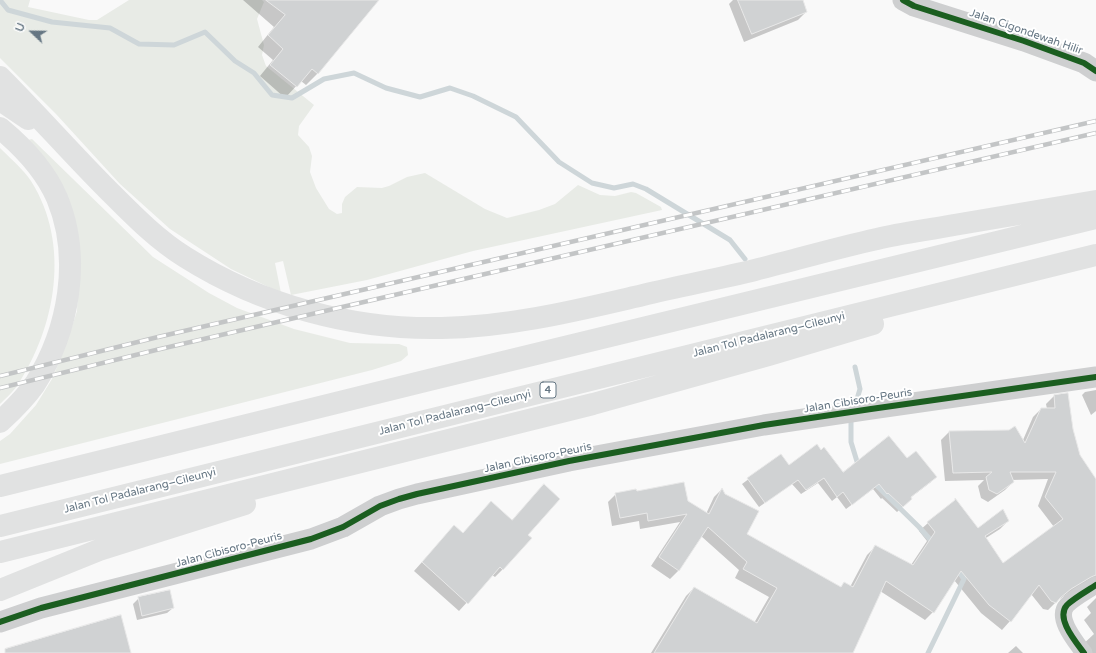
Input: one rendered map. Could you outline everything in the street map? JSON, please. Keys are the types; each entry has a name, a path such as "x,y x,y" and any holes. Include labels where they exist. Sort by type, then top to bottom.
{"highway":[{"path":"0,77 128,210 165,243 182,255 233,284 285,304 335,317 386,325 434,328 471,326 539,317 753,270 879,238 1096,200"},
{"path":"0,100 34,124 88,170"},
{"path":"0,128 15,140 30,156 45,177 57,198 65,222 70,252 70,277 67,303 61,325 48,360 34,385 16,407 0,422"},
{"path":"0,486 452,374 1096,218"},
{"name":"Jalan Tol Padalarang–Cileunyi","path":"0,526 1096,255"},
{"path":"0,552 593,404 777,353 899,316 1021,273"},
{"path":"0,590 99,550 462,437"}],"street":[{"name":"Jalan Cigondewah Hilir","path":"903,0 914,6 1078,60 1096,71"},
{"name":"Jalan Cibisoro-Peuris","path":"0,622 41,608 311,539 343,527 380,506 417,494 569,461 764,425 1096,377"},
{"path":"1084,653 1066,628 1063,614 1066,606 1096,585"}],"shaded area":[{"path":"0,0 30,0 28,7 89,20 97,20 129,0 262,0 264,2 257,19 264,45 262,55 266,66 314,105 299,126 298,135 309,147 312,156 310,172 316,188 329,209 337,214 342,213 342,204 345,197 357,187 382,188 407,177 425,173 485,209 507,218 539,210 555,204 578,185 600,195 615,196 631,192 636,193 661,207 662,210 473,251 367,280 291,295 283,261 275,263 281,293 231,269 170,229 120,184 56,114 0,58"},
{"path":"32,139 153,257 209,293 237,308 294,329 350,343 399,344 407,347 408,355 401,361 372,370 0,464 0,441 10,434 36,405 52,379 66,345 77,311 79,260 28,140"},
{"path":"0,148 28,177 43,205 51,231 54,258 54,285 49,312 41,338 30,363 17,386 0,404"}],"building":[{"path":"266,0 379,0 318,74 312,69 297,87 270,65 283,49 268,35 285,15"},
{"path":"738,0 803,0 807,12 752,34"},
{"path":"1068,393 1073,429 1080,455 1096,479 1096,575 1071,589 1056,603 1051,601 1039,585 1011,622 989,605 961,571 934,613 886,581 853,653 654,653 694,587 757,623 777,588 743,569 747,562 708,527 679,571 659,557 687,514 648,521 647,513 620,518 615,493 636,489 637,491 684,482 688,501 709,514 722,488 725,494 759,511 747,534 841,587 844,582 853,587 875,545 913,565 935,532 927,522 955,500 955,498 978,528 1003,509 1009,521 985,536 1003,563 1063,519 1045,497 1056,472 1010,472 1014,482 997,494 989,490 986,477 992,472 953,473 949,431 1009,430 1015,426 1025,443 1041,408 1055,408 1054,395"},
{"path":"889,436 907,458 916,451 937,477 911,497 912,499 903,507 888,493 887,494 879,484 852,505 843,492 837,497 824,478 806,490 798,480 765,503 747,478 781,454 789,465 817,444 821,450 824,447 843,472"},
{"path":"544,484 560,499 528,535 532,538 503,570 500,567 468,604 422,562 454,525 463,533 491,501 512,520"},
{"path":"170,590 174,608 142,616 138,597"},
{"path":"121,615 131,653 5,653 5,649"}],"waterway":[{"path":"0,0 8,10 52,22 110,28 139,44 174,45 205,32 235,61 254,73 272,95 292,98 324,79 354,73 386,88 420,97 450,88 473,96 516,117 559,162 592,183 614,188 633,184 646,189 730,240 745,259"},
{"path":"855,367 860,389 855,406"},
{"path":"851,417 851,442 859,468"},
{"path":"873,482 919,527 935,545"},
{"path":"928,653 964,579 956,568"}],"railway":[{"path":"0,376 158,337 1096,121"},
{"path":"0,388 156,350 1096,133"}],"cycle path":[{"path":"903,0 914,6 1024,41 1084,63 1096,71"},
{"path":"0,622 41,608 311,539 343,527 380,506 417,494 569,461 764,425 1096,377"},
{"path":"1084,653 1068,630 1063,616 1064,610 1070,602 1096,585"}]}
